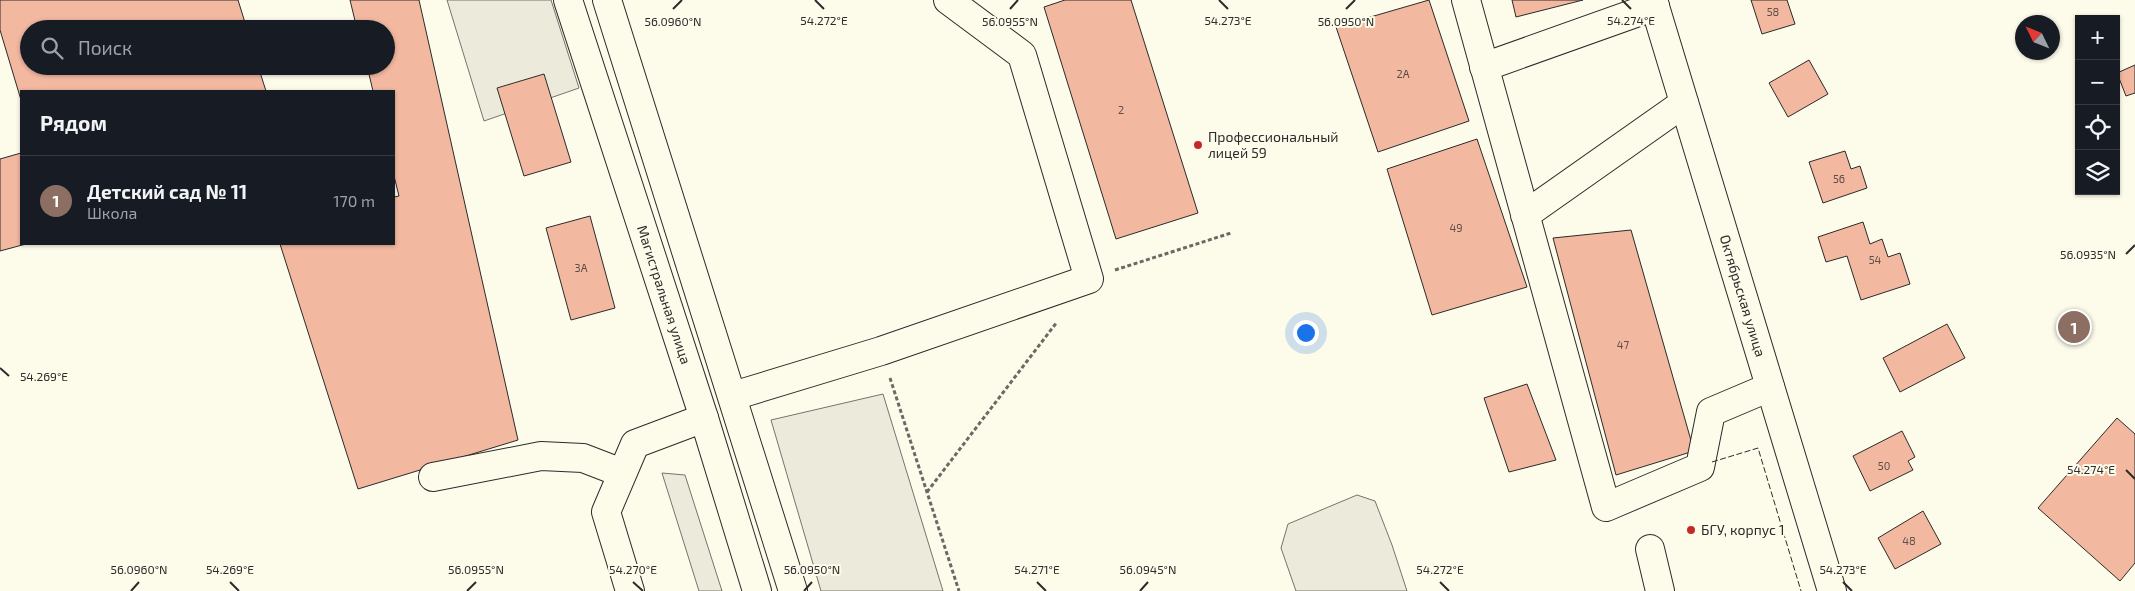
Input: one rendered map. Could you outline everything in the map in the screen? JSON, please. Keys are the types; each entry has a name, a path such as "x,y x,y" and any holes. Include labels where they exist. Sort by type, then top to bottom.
{"main road":[{"name":"Магистральная улица","path":"568,0 704,418 757,591"},
{"path":"607,0 793,591"},
{"path":"733,396 881,351 1089,279 1022,55 948,0"},
{"path":"1466,0 1606,507 1700,467 1712,412 1770,387"},
{"path":"1484,66 1654,3"},
{"name":"Октябрьская улица","path":"1654,3 1832,591"},
{"path":"1525,214 1684,103"},
{"path":"630,591 606,512 622,473 635,444 704,418"},
{"path":"433,477 542,456 584,458 622,473"},
{"path":"1650,549 1660,591"}],"path":[{"path":"1089,279 1230,233"},
{"path":"927,492 1059,318"},
{"path":"881,351 959,591"}],"shaded area":[{"path":"447,0 551,0 579,88 484,121"},
{"path":"883,394 943,591 821,591 771,420"},
{"path":"662,473 685,475 722,591 699,591"},
{"path":"1357,495 1375,501 1407,591 1296,591 1281,548 1288,524"}],"building":[{"path":"0,0 238,0 244,20 20,20 20,75 261,75 266,90 20,90 20,97 0,30"},
{"path":"350,0 419,0 518,440 358,489 280,245 395,245 395,197 399,196 395,180 395,90 373,90 369,75 395,75 395,20 355,20"},
{"path":"1065,0 1131,0 1198,213 1116,239 1044,7"},
{"path":"1429,0 1469,121 1378,152 1336,27"},
{"path":"1512,0 1583,0 1516,17"},
{"path":"1751,0 1787,0 1795,24 1762,34"},
{"path":"1809,60 1828,94 1788,117 1769,83"},
{"path":"2135,65 2135,93 2126,96 2120,81 2120,72"},
{"path":"544,74 571,162 524,176 497,88"},
{"path":"1477,139 1527,287 1432,315 1387,169"},
{"path":"1845,151 1851,169 1860,166 1867,188 1823,203 1809,162"},
{"path":"20,153 20,245 22,245 0,251 0,159"},
{"path":"590,216 615,308 571,320 546,228"},
{"path":"1863,222 1870,244 1882,239 1888,257 1900,253 1910,284 1861,300 1847,256 1826,262 1818,237"},
{"path":"1631,230 1694,451 1616,475 1553,238"},
{"path":"1947,324 1965,358 1900,392 1883,358"},
{"path":"1527,384 1556,460 1509,472 1484,398"},
{"path":"2117,418 2135,434 2135,563 2120,581 2038,508"},
{"path":"1902,431 1915,457 1908,461 1913,470 1870,491 1853,456"},
{"path":"1923,511 1941,544 1895,569 1878,538"}],"fence":[{"path":"1712,462 1758,448 1801,591"}],"place":[{"name":"Профессиональный лицей 59","path":"1198,145"},
{"name":"Детский сад № 11","path":"2074,327"},
{"name":"БГУ, корпус 1","path":"1691,530"}]}
